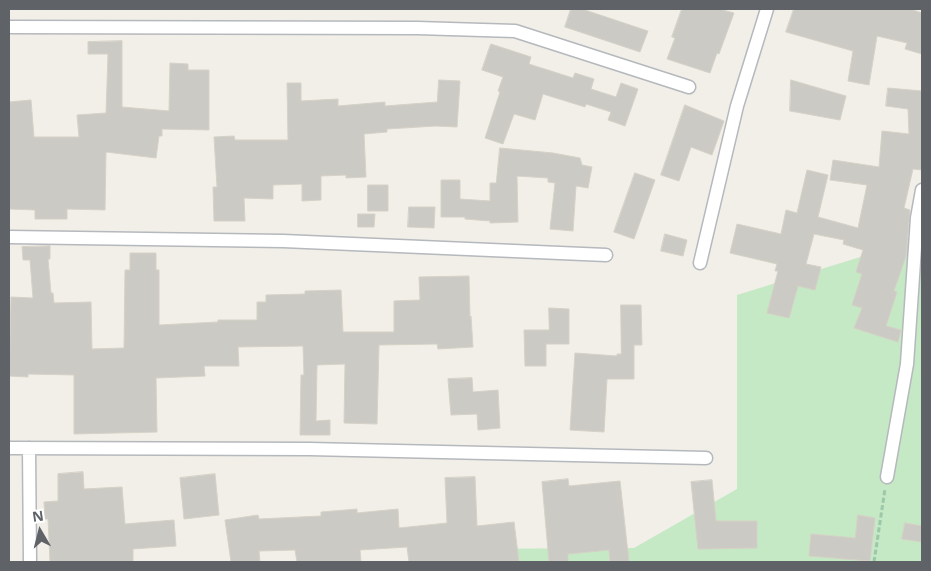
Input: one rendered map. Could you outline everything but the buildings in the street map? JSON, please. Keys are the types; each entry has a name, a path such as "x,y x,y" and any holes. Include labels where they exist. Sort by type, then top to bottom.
{"street":[{"path":"700,263 737,106 767,9"},
{"path":"9,27 417,28 515,31 689,87"},
{"path":"887,476 907,364 917,218 922,190"},
{"path":"9,237 283,241 606,255"},
{"path":"9,448 309,449 706,458"},
{"path":"29,448 30,562"}],"path":[{"path":"874,562 887,476"}],"green space":[{"path":"922,238 922,562 435,562 440,549 634,548 737,489 737,295"}]}
